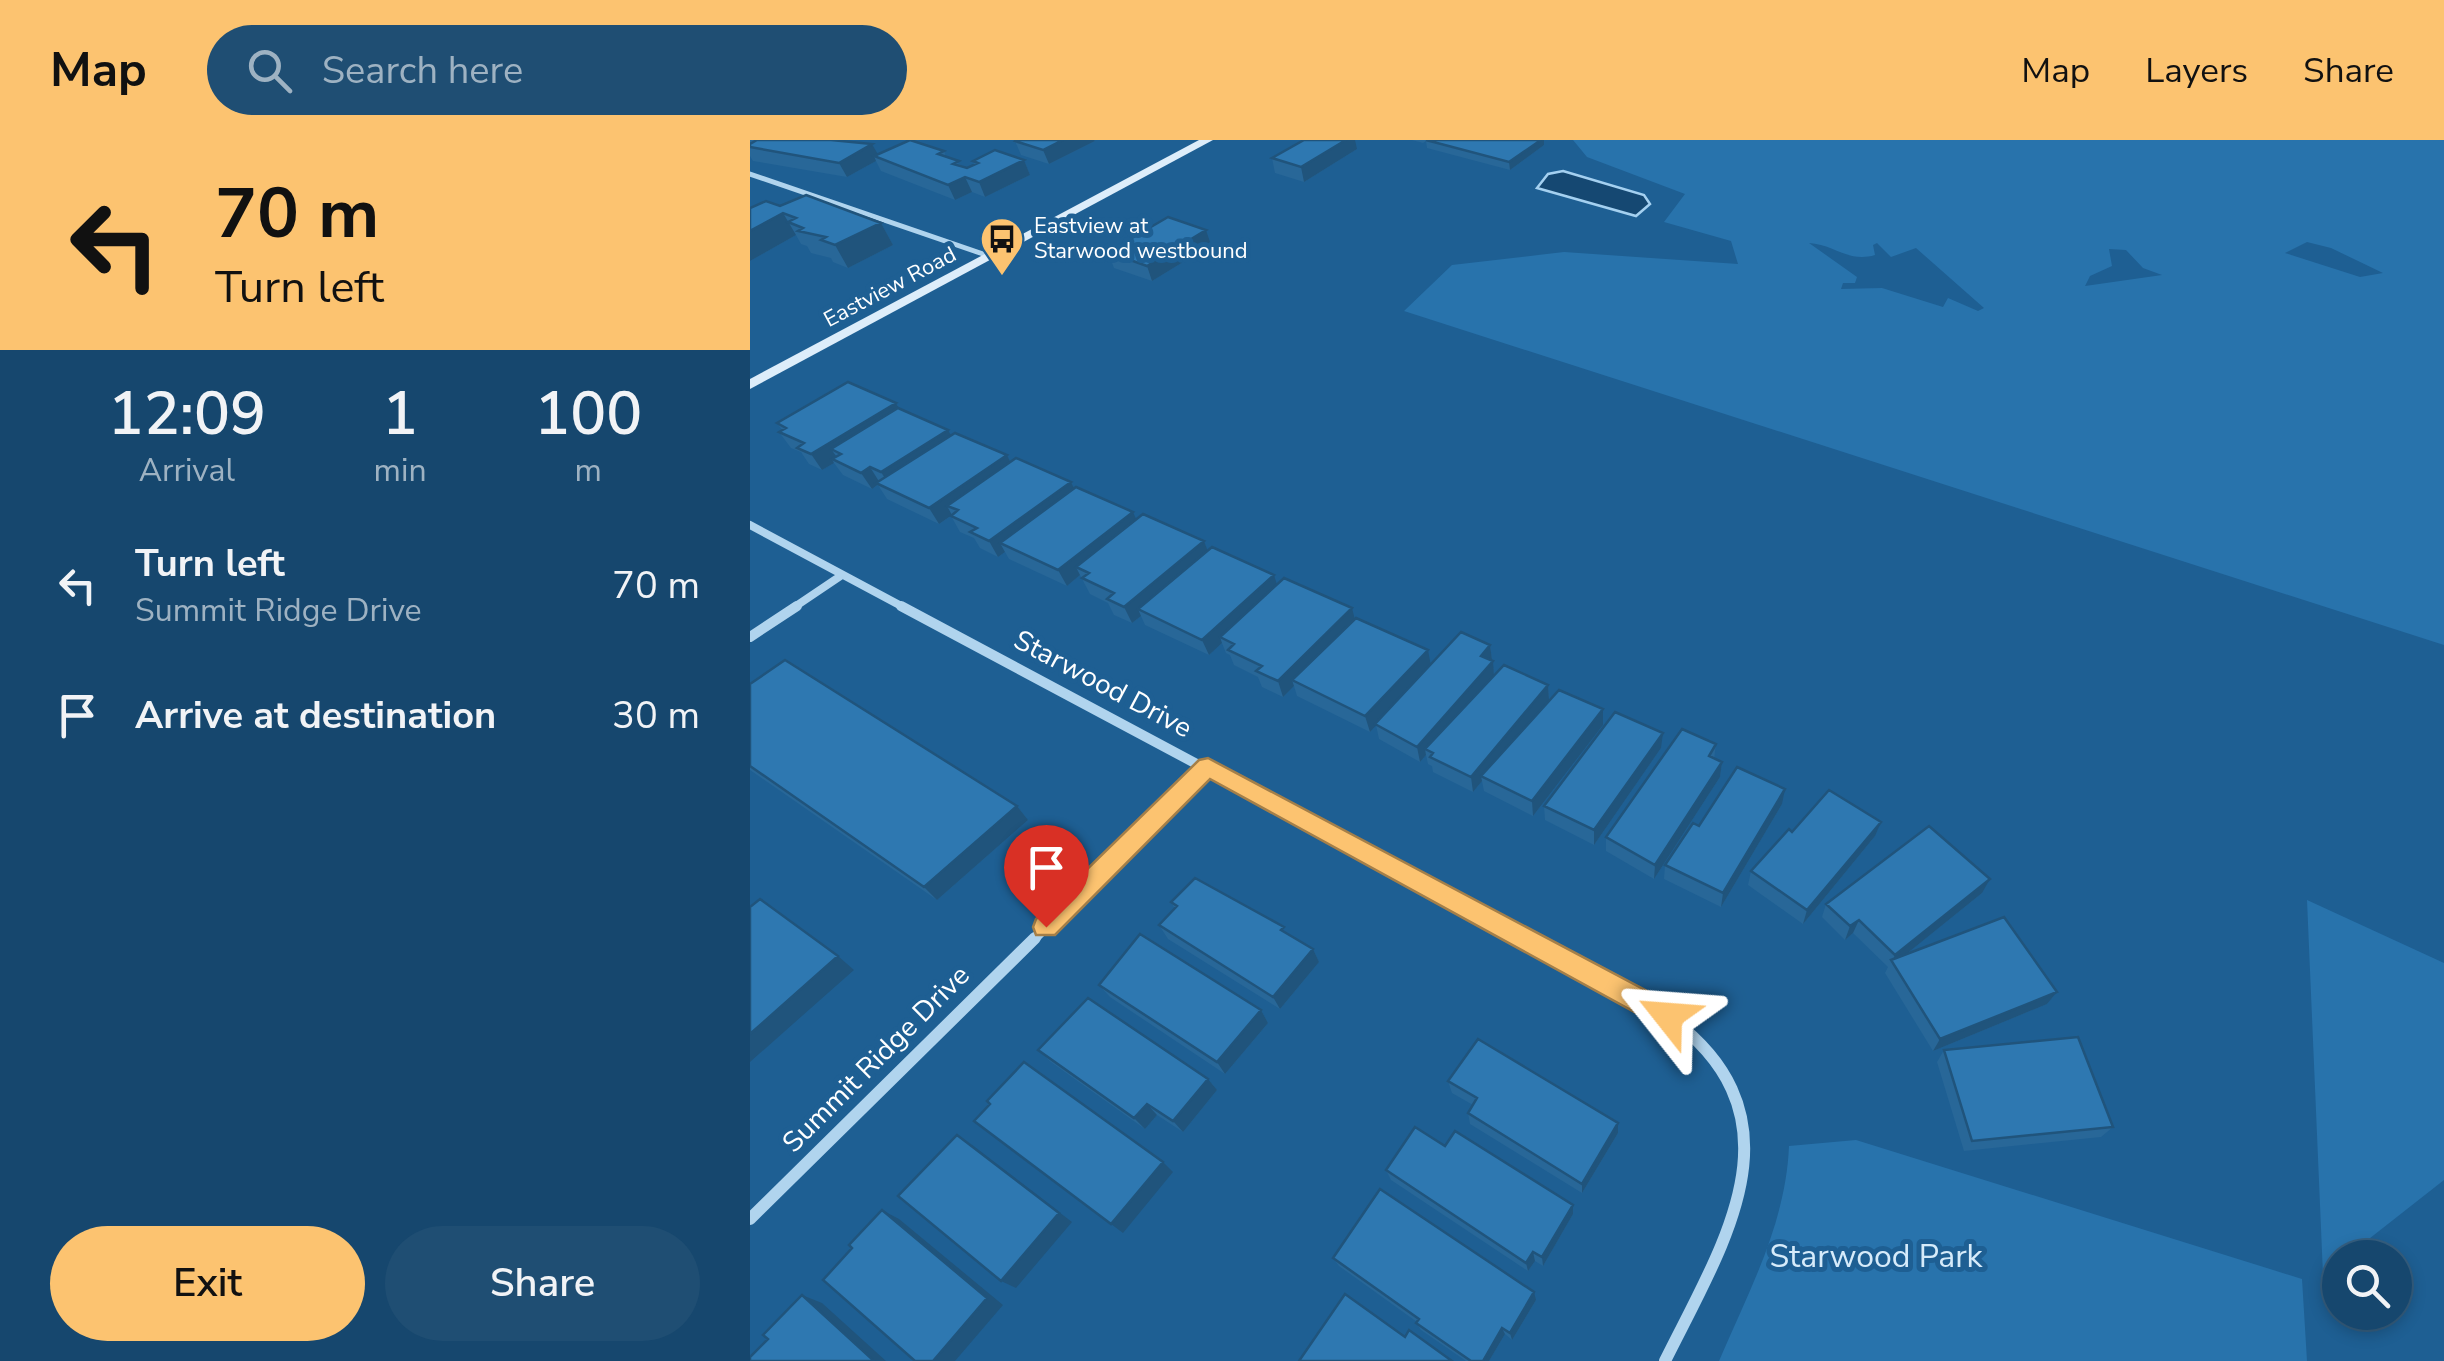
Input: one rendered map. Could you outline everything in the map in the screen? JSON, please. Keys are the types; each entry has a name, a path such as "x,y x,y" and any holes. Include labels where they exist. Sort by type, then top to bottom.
{"main road":[{"name":"Eastview Road","path":"750,385 1207,140"}],"street":[{"name":"Starwood Drive","path":"750,525 1208,767 1668,1016 1700,1039 1728,1073 1748,1141 1747,1182 1665,1361"},
{"path":"750,637 842,575"},
{"name":"Summit Ridge Drive","path":"750,1219 1208,767"}],"lane":[{"path":"750,174 989,256"}],"green space":[{"path":"1573,140 2444,140 2444,645 1404,311 1452,265 1564,252 1738,264 1731,241 1664,222 1685,194 1587,157","holes":["2307,242 2331,248 2383,273 2360,277 2285,253","1809,243 1857,257 1875,255 1873,245 1877,243 1891,257 1916,248 1984,308 1978,311 1948,298 1943,307 1882,288 1841,289 1843,283 1855,283 1857,277","2109,249 2126,250 2143,268 2162,275 2085,286 2090,276 2112,266"]},
{"path":"2307,900 2444,963 2444,1180 2368,1240 2322,1240 2322,1252"},
{"name":"Starwood Park","path":"1856,1140 2302,1279 2307,1361 1719,1361 1773,1229 1789,1146"}],"shaded area":[{"path":"1563,171 1644,195 1650,204 1636,216 1537,188 1548,174"}],"building":[{"path":"757,140 872,144 839,163 750,147"},
{"path":"910,140 944,151 938,154 967,168 995,150 1024,160 979,182 965,177 948,185 874,156"},
{"path":"1016,140 1063,140 1043,150"},
{"path":"1304,140 1346,140 1301,167 1272,158"},
{"path":"1426,140 1541,140 1509,162"},
{"path":"806,195 881,223 835,245 821,240 826,237 798,231 803,228 788,222 796,218 783,213 750,231 750,208 766,201 780,206"},
{"path":"1168,217 1206,230 1147,266 1108,252"},
{"path":"848,382 896,403 811,454 797,448 804,443 779,432 786,428 777,423"},
{"path":"898,408 948,430 881,472 870,467 861,473 832,459 841,454 831,449"},
{"path":"955,433 1007,455 929,508 876,483"},
{"path":"1016,458 1071,482 989,541 970,532 977,528 951,516 958,510 947,506"},
{"path":"1076,487 1133,512 1058,570 1000,543"},
{"path":"1143,514 1204,541 1124,607 1107,599 1114,593 1082,578 1089,573 1076,567"},
{"path":"1212,547 1274,575 1202,640 1138,609"},
{"path":"1284,578 1352,608 1278,681 1256,671 1262,666 1228,650 1234,644 1220,637"},
{"path":"1356,618 1428,650 1365,716 1292,680"},
{"path":"1461,632 1490,645 1481,656 1493,661 1417,747 1375,724"},
{"path":"785,660 1017,806 924,887 750,766 750,684"},
{"path":"1504,665 1548,685 1471,777 1430,757 1433,753 1425,749"},
{"path":"1559,690 1603,709 1532,801 1481,776"},
{"path":"1615,712 1663,733 1594,830 1544,806"},
{"path":"1682,729 1716,744 1709,756 1722,762 1655,865 1606,837"},
{"path":"1737,767 1785,789 1723,893 1665,865 1693,823 1699,826"},
{"path":"1829,790 1881,822 1807,910 1751,871"},
{"path":"1929,826 1990,879 1895,955 1859,920 1850,926 1826,904"},
{"path":"1195,878 1284,927 1281,930 1313,949 1273,997 1159,925 1177,906 1171,902"},
{"path":"760,899 838,956 750,1034 750,907"},
{"path":"2004,917 2057,992 1940,1039 1891,960"},
{"path":"1140,934 1261,1010 1217,1062 1099,985"},
{"path":"1088,998 1208,1079 1173,1121 1147,1104 1134,1118 1038,1050"},
{"path":"2078,1037 2113,1127 1972,1141 1944,1050"},
{"path":"1478,1039 1618,1123 1582,1184 1468,1113 1477,1098 1448,1081"},
{"path":"1024,1062 1163,1162 1111,1224 974,1121 990,1104 987,1101"},
{"path":"1415,1127 1445,1146 1455,1131 1573,1205 1542,1257 1533,1252 1526,1263 1386,1170"},
{"path":"957,1135 1059,1213 1001,1281 898,1196"},
{"path":"1380,1189 1534,1292 1510,1333 1502,1328 1483,1361 1471,1361 1333,1258"},
{"path":"882,1210 987,1298 933,1361 915,1361 823,1280"},
{"path":"1345,1294 1405,1337 1409,1330 1452,1361 1299,1361"},
{"path":"802,1295 874,1361 750,1361 768,1339 763,1335"}],"place":[{"name":"Eastview at Starwood westbound","path":"1002,277"}],"route":[{"path":"1046,927 1208,767 1668,1016"}]}
